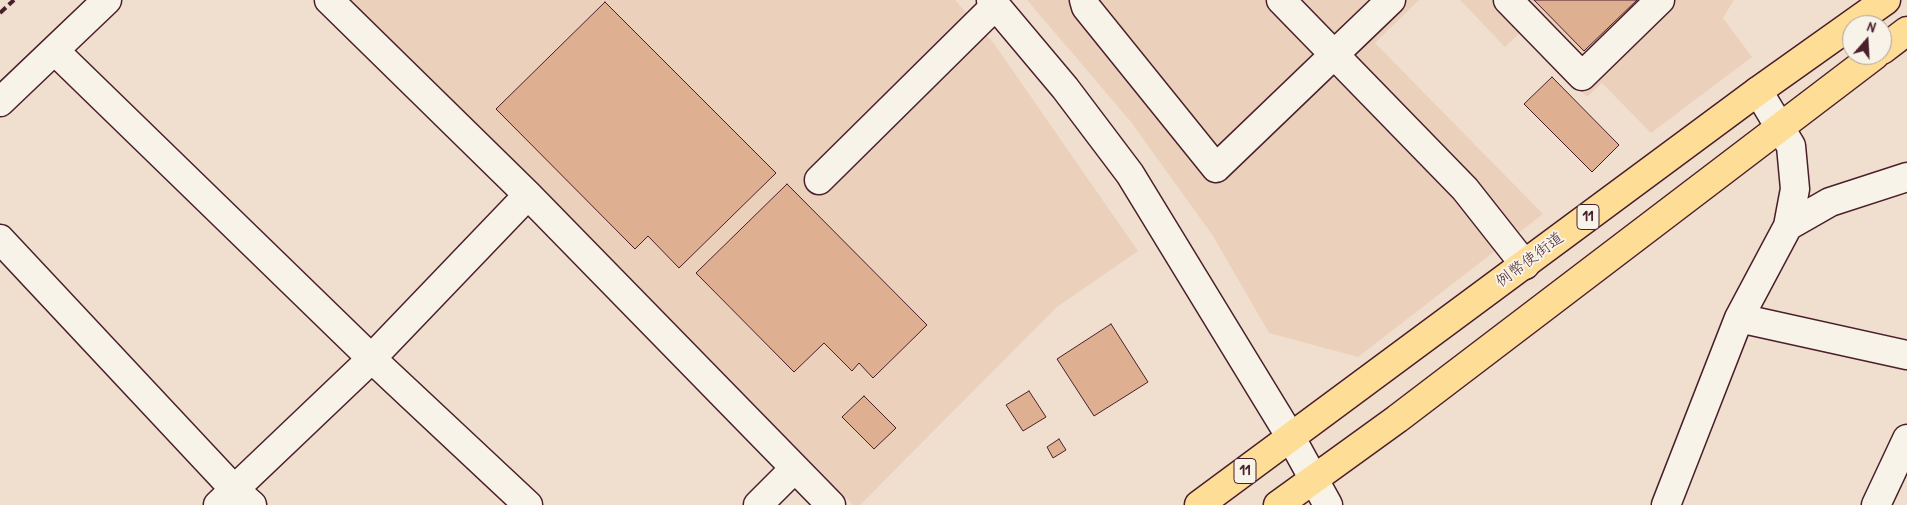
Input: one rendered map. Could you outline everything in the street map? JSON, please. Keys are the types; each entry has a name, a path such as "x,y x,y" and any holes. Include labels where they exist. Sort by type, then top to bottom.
{"main road":[{"name":"例幣使街道","path":"1199,505 1758,91 1886,0"},
{"path":"1892,42 1907,31"},
{"path":"1278,505 1404,413 1863,65"}],"street":[{"path":"0,102 107,0"},
{"path":"329,0 528,195 831,505"},
{"path":"1084,0 1086,7 1216,168 1391,0"},
{"path":"1281,0 1466,189 1525,264"},
{"path":"1508,0 1582,76 1660,0"},
{"path":"819,180 994,3 1065,88 1130,174 1290,436 1328,505"},
{"path":"55,51 371,358 528,505"},
{"path":"1666,505 1739,318 1788,226 1795,189 1791,146 1758,91"},
{"path":"1788,226 1830,202 1907,177"},
{"path":"0,239 235,500 528,195"},
{"path":"1739,318 1907,355"},
{"path":"1876,505 1907,438"},
{"path":"758,505 794,469"}],"shaded area":[{"path":"349,0 955,0 995,45 1138,251 1057,307 860,505 853,505"},
{"path":"1027,0 1419,0 1375,43 1543,214 1358,357 1269,333 1213,236 1131,122"},
{"path":"1460,0 1734,0 1723,18 1752,57 1651,133 1602,83 1587,97 1522,31 1505,47"}],"building":[{"path":"1534,0 1637,0 1584,51"},
{"path":"605,2 776,173 679,268 648,236 635,249 496,109"},
{"path":"1552,77 1619,145 1592,172 1524,104"},
{"path":"787,184 927,325 873,378 859,363 852,371 824,343 794,372 696,273"},
{"path":"1111,324 1148,382 1094,416 1057,359"},
{"path":"1029,391 1046,417 1023,431 1006,405"},
{"path":"864,396 896,428 874,449 842,417"},
{"path":"1059,439 1066,450 1053,458 1047,447"}],"railway":[{"path":"0,13 14,0"}]}
